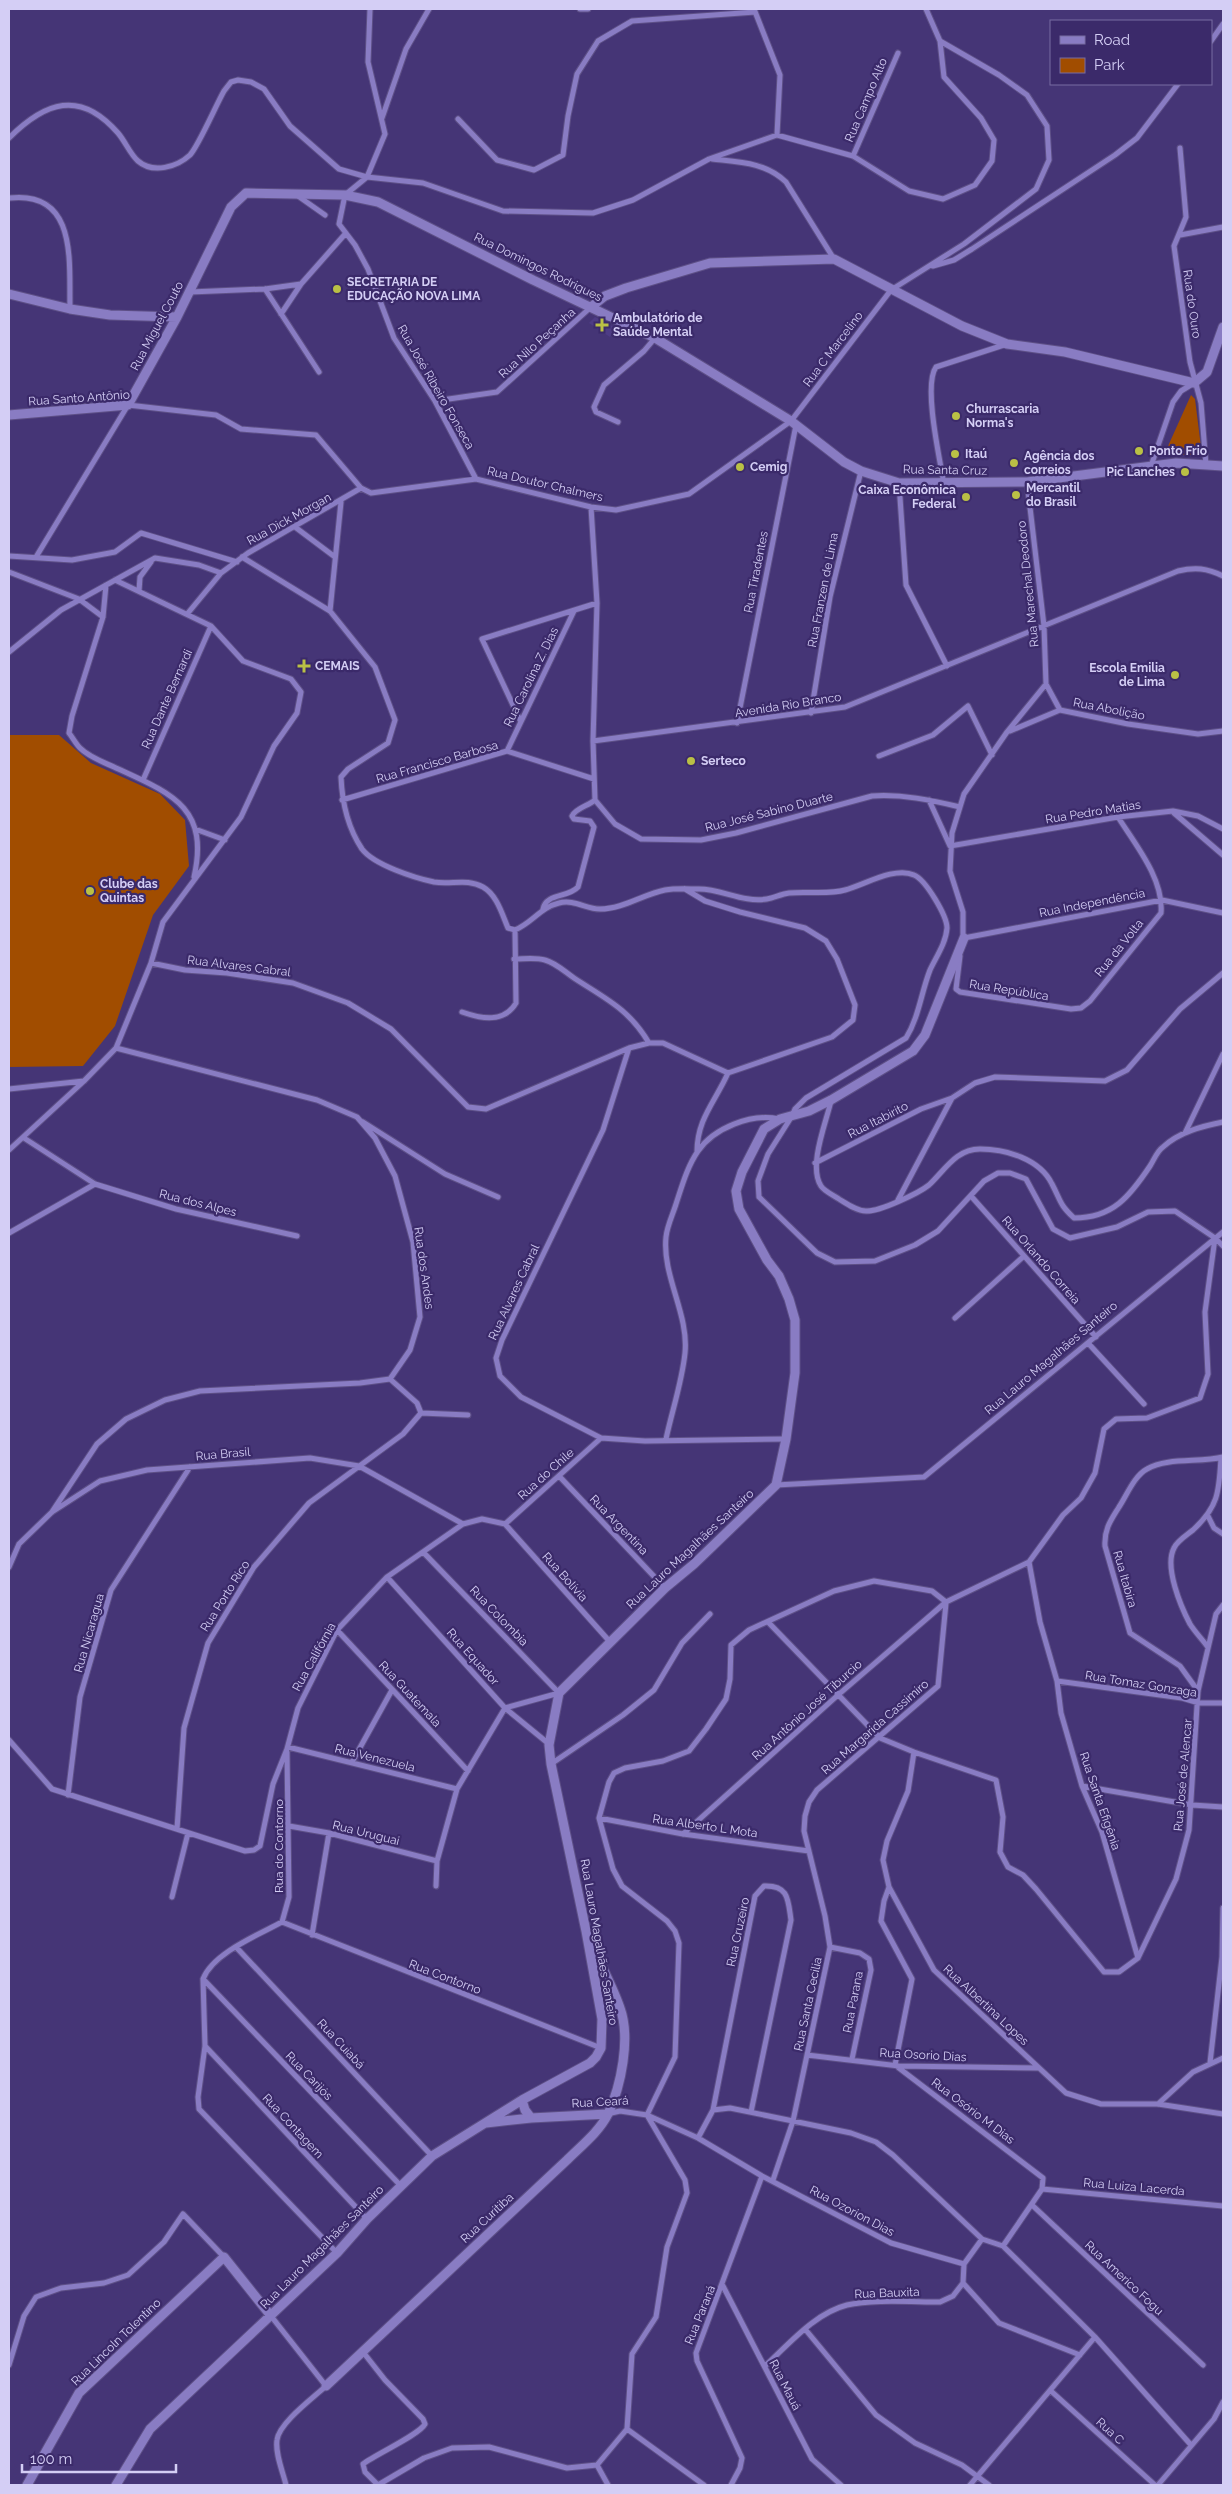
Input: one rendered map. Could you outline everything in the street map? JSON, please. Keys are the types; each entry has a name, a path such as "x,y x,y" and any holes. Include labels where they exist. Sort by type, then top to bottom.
{"street":[{"path":"345,195 367,177 385,134 368,62 370,9"},
{"path":"381,118 406,49 430,9"},
{"path":"580,9 588,9"},
{"path":"9,138 28,120 51,108 78,105 101,115 119,134 138,161 149,167 163,168 176,165 191,154 224,91 231,82 238,80 252,82 264,89 290,126 339,169 367,177 424,183 503,211 593,213 633,200 709,159 777,135 853,156 909,192 943,199 975,185 992,161 994,140 981,118 944,77 940,41 926,9"},
{"path":"458,118 497,160 534,170 563,155 568,116 578,74 598,42 632,21 755,10 780,75 777,135"},
{"path":"1212,40 1223,24"},
{"path":"890,290 964,244 1036,189 1049,160 1047,126 1027,95 999,75 940,41"},
{"name":"Rua Campo Alto","path":"853,156 898,53"},
{"path":"925,268 954,260 1114,155 1137,138 1177,85"},
{"name":"Rua do Ouro","path":"1180,148 1186,217 1174,246 1194,383 1202,404 1206,465"},
{"path":"709,159 752,163 777,173 786,182 834,259 962,326 1007,344 1065,352 1194,383"},
{"name":"Rua Miguel Couto","path":"36,557 128,405 177,317 231,207 246,192 345,195"},
{"path":"296,194 325,215"},
{"name":"Rua José Ribeiro Fonseca","path":"345,195 339,224 346,232 368,269 394,338 436,401 476,479"},
{"name":"Rua Domingos Rodrigues","path":"345,195 378,202 533,280 655,338 794,423"},
{"path":"9,198 26,196 50,206 57,214 69,248 70,309"},
{"path":"1180,235 1223,227"},
{"path":"281,314 301,284 346,232"},
{"path":"591,307 605,296 626,288 710,263 834,259"},
{"path":"190,292 265,289 301,284"},
{"path":"265,289 320,372"},
{"name":"Rua C Marcelino","path":"794,423 890,290"},
{"path":"9,294 70,309 110,315 177,317"},
{"name":"Rua Nilo Peçanha","path":"436,401 497,392 591,307"},
{"path":"1151,466 1173,402 1181,391 1207,372 1223,327"},
{"path":"618,422 596,412 594,407 604,386 644,351 655,338"},
{"path":"944,484 932,408 931,373 936,367 1007,344"},
{"name":"Rua Santo Antônio","path":"9,415 128,405 216,415 241,429 316,435 361,488"},
{"name":"Rua Santa Cruz","path":"794,423 844,462 861,471 899,482 944,484 1027,482 1176,463 1223,466"},
{"name":"Rua Doutor Chalmers","path":"361,488 371,493 476,479 591,507 616,510 689,494 794,423"},
{"name":"Rua Tiradentes","path":"736,723 794,423"},
{"name":"Rua Franzen de Lima","path":"811,713 830,597 861,471"},
{"path":"899,482 906,585 947,666"},
{"name":"Rua Marechal Deodoro","path":"1027,482 1044,626 1046,684 1060,710"},
{"name":"Rua Dick Morgan","path":"188,613 222,573 242,557 278,534 341,502 361,488"},
{"path":"330,611 341,502"},
{"path":"543,909 544,903 548,899 566,895 578,887 594,827 590,822 574,820 572,816 575,811 588,806 595,800 593,741 597,603 591,507"},
{"path":"295,526 335,556"},
{"path":"9,556 72,560 115,552 141,533 237,562"},
{"path":"242,557 330,611 375,666 395,720 388,743 348,769 341,776 342,800 352,829 363,849 373,859 401,871 435,882 471,882 484,887 494,898 508,928 515,930 527,925 543,909 560,902 573,902 599,909 610,908 665,890 702,889 736,897 765,899 787,894 844,891 883,876 905,873 915,875 923,882 946,919 947,930 939,953 930,970 915,1024 906,1038 806,1098 795,1108 768,1154 758,1181 760,1197 817,1253 835,1262 875,1261 915,1246 938,1230 984,1181 998,1173 1010,1173 1026,1179 1053,1229 1070,1238 1117,1227 1148,1212 1175,1211 1215,1238 1223,1246"},
{"path":"9,652 79,599 155,558 199,565 222,573"},
{"path":"139,591 140,577 155,558"},
{"name":"Avenida Rio Branco","path":"593,741 845,708 1178,571 1192,568 1204,569 1223,576"},
{"path":"9,572 79,599 103,617"},
{"path":"9,1150 84,1081 116,1048 151,963 163,922 193,880 226,840 241,817 274,746 297,713 301,692 291,680 243,661 210,626 188,613 115,580"},
{"path":"106,585 103,617 72,716 69,733 80,748 97,759 164,790 192,818 198,840 198,859 193,880"},
{"path":"520,720 482,639 597,603"},
{"name":"Rua Carolina Z. Dias","path":"507,751 520,720 574,611"},
{"name":"Rua Dante Bernardi","path":"142,780 210,626"},
{"path":"776,1486 786,1439 795,1373 795,1320 790,1299 779,1276 767,1260 739,1209 736,1191 742,1172 764,1129 780,1119 831,1100 913,1051 925,1034 964,938 963,912 950,871 950,846 964,794 1008,732 1046,684"},
{"path":"879,756 933,735 968,706 992,755"},
{"name":"Rua Abolição","path":"1008,732 1060,710 1128,724 1198,734 1223,731"},
{"name":"Rua Francisco Barbosa","path":"342,800 507,751 594,779"},
{"name":"Rua José Sabino Duarte","path":"595,800 615,824 641,839 670,841 701,840 736,833 872,796 892,794 960,807"},
{"path":"929,800 950,846"},
{"path":"1173,811 1223,855"},
{"name":"Rua Pedro Matias","path":"950,846 1118,817 1173,811 1198,816 1223,829"},
{"path":"1118,817 1146,860 1162,900"},
{"path":"196,830 226,840"},
{"path":"684,889 705,901 740,912 806,928 826,941 837,959 855,1006 853,1020 832,1036 728,1073 703,1118 697,1134 697,1152"},
{"name":"Rua Independência","path":"964,938 1162,900 1223,913"},
{"name":"Rua da Volta","path":"1081,1008 1090,1001 1161,913 1162,900"},
{"path":"462,1012 482,1019 497,1017 511,1011 516,1003 515,930"},
{"name":"Rua República","path":"964,938 955,984 956,989 960,992 1071,1009 1081,1008"},
{"path":"514,960 535,958 546,960 617,1004 635,1022 649,1043"},
{"name":"Rua Alvares Cabral","path":"151,963 185,970 227,973 293,983 348,1004 391,1028 468,1107 486,1109 628,1048 649,1043 663,1043 728,1073"},
{"path":"897,1200 952,1098 975,1082 995,1077 1105,1081 1127,1070 1180,1009 1223,973"},
{"name":"Rua dos Andes","path":"116,1048 317,1100 356,1118 374,1138 395,1176 413,1242 420,1317 410,1350 390,1379"},
{"name":"Rua Alvares Cabral","path":"628,1048 603,1130 502,1340 496,1358 500,1376 520,1397 601,1438 645,1441 666,1439 786,1439"},
{"path":"1185,1134 1223,1054"},
{"path":"9,1089 84,1081"},
{"name":"Rua Itabirito","path":"815,1164 921,1109 952,1098"},
{"path":"831,1100 815,1164 817,1178 822,1188 854,1208 865,1212 877,1210 927,1186 962,1152 979,1149 1025,1159 1042,1168 1052,1183 1061,1206 1074,1218 1091,1218 1119,1205 1134,1189 1162,1147 1185,1134 1223,1122"},
{"path":"666,1439 686,1352 682,1321 670,1273 666,1237 687,1172 697,1152 706,1142 730,1126 754,1117 780,1119"},
{"path":"356,1118 445,1174 498,1197"},
{"name":"Rua dos Alpes","path":"24,1138 95,1184 176,1209 297,1236"},
{"path":"9,1233 95,1184"},
{"name":"Rua Orlando Correia","path":"971,1196 1096,1337"},
{"name":"Rua Lauro Magalhães Santeiro","path":"116,2485 150,2429 337,2253 367,2219 432,2156 522,2100 590,2063 601,2048 602,2019 586,1931 551,1764 549,1745 559,1693 665,1588 694,1564 776,1486 924,1478 1223,1232"},
{"path":"1029,1562 1063,1515 1081,1498 1095,1473 1104,1429 1116,1419 1147,1418 1200,1398 1208,1374 1205,1312 1215,1238"},
{"path":"955,1318 1024,1256"},
{"path":"1088,1343 1144,1404"},
{"path":"52,1512 97,1444 126,1419 165,1400 200,1391 360,1383 390,1379 417,1403 421,1413 468,1415"},
{"name":"Rua Porto Rico","path":"177,1829 184,1728 208,1643 254,1567 309,1503 403,1434 421,1413"},
{"name":"Rua do Chile","path":"505,1524 601,1438"},
{"path":"1207,1646 1191,1626 1175,1589 1171,1558 1174,1547 1208,1516 1215,1504 1220,1481 1222,1457"},
{"name":"Rua Itabira","path":"1198,1691 1180,1666 1130,1633 1105,1546 1104,1536 1107,1526 1136,1480 1146,1470 1162,1464 1222,1457"},
{"name":"Rua Brasil","path":"9,1567 19,1544 52,1512 100,1481 147,1470 310,1458 359,1466 463,1524"},
{"name":"Rua Nicaragua","path":"68,1795 80,1697 111,1590 190,1467"},
{"name":"Rua Argentina","path":"559,1476 665,1588"},
{"path":"1208,1516 1214,1528 1223,1534"},
{"name":"Rua Califórnia","path":"188,1833 245,1851 254,1850 260,1846 273,1784 287,1748 298,1708 337,1630 387,1577 463,1524 482,1519 505,1524"},
{"name":"Rua Bolívia","path":"505,1524 610,1643"},
{"name":"Rua Colombia","path":"424,1553 559,1693"},
{"name":"Rua Antônio José Tiburcio","path":"683,1834 838,1694 946,1602 1029,1562"},
{"name":"Rua Santa Efigênia","path":"1029,1562 1040,1622 1057,1681 1061,1713 1082,1786 1102,1832 1138,1958"},
{"name":"Rua Equador","path":"387,1577 505,1708 549,1745"},
{"path":"363,2352 385,2380 423,2419 425,2424 422,2430 389,2446 363,2464 365,2472 378,2485 424,2458 452,2448 489,2448 567,2468 597,2466 627,2430 629,2366 632,2354 656,2317 667,2247 687,2192 685,2180 647,2115 675,2057 679,1943 675,1931 667,1921 622,1886 613,1869 598,1818 609,1782 614,1774 625,1768 663,1761 689,1751 726,1699 730,1679 731,1645 750,1630 769,1623 834,1591 874,1580 932,1591 946,1602"},
{"name":"Rua Margarida Cassimiro","path":"804,1831 809,1802 817,1790 880,1738 938,1686 946,1602"},
{"path":"1198,1691 1216,1614 1223,1605"},
{"path":"551,1764 623,1715 654,1690 682,1643 710,1614"},
{"path":"769,1623 880,1738 914,1752 996,1780 1003,1817 1000,1852 1008,1867 1023,1875 1036,1889 1104,1972 1119,1972 1138,1958"},
{"name":"Rua Guatemala","path":"337,1630 468,1772"},
{"name":"Rua Tomaz Gonzaga","path":"1057,1681 1182,1698 1199,1703 1223,1703"},
{"path":"352,1762 392,1690"},
{"name":"Rua José de Alencar","path":"1138,1958 1176,1878 1189,1830 1199,1703 1198,1691"},
{"path":"436,1886 437,1861 457,1789 505,1708 559,1693"},
{"path":"9,1740 52,1789 188,1833 172,1897"},
{"name":"Rua Venezuela","path":"287,1748 352,1762 457,1789"},
{"name":"Rua do Contorno","path":"282,1922 289,1897 287,1748"},
{"name":"Rua Albertina Lopes","path":"914,1752 908,1792 888,1840 884,1860 889,1887 934,1970 1066,2093 1101,2104 1158,2104 1223,2114"},
{"path":"1082,1786 1192,1804 1223,1807"},
{"name":"Rua Alberto L Mota","path":"598,1818 683,1834 809,1851"},
{"name":"Rua Uruguai","path":"289,1826 329,1833 437,1861"},
{"name":"Rua Santa Cecilia","path":"773,2180 794,2120 830,1947 804,1831"},
{"path":"312,1935 329,1833"},
{"name":"Rua Cruzeiro","path":"698,2138 713,2110 755,1896 764,1886 775,1886 783,1890 788,1902 791,1920 751,2112"},
{"path":"889,1887 884,1901 881,1921 912,1978 895,2065"},
{"path":"1210,2063 1222,1957 1223,1908"},
{"path":"282,1922 236,1947 207,1970 203,1979 205,2046 198,2097 199,2109 337,2253"},
{"name":"Rua Contorno","path":"282,1922 601,2048"},
{"name":"Rua Curitiba","path":"286,2485 278,2453 277,2439 288,2420 567,2160 594,2134 608,2114 625,2054 625,2034 621,2010 586,1931"},
{"name":"Rua Cuiabá","path":"236,1947 432,2156"},
{"name":"Rua Parana","path":"830,1947 860,1953 869,1959 871,1970 852,2059"},
{"name":"Rua Carijós","path":"203,1979 401,2186"},
{"name":"Rua Contagem","path":"205,2046 367,2219"},
{"name":"Rua Osorio Dias","path":"807,2055 895,2065 1038,2068"},
{"path":"1158,2104 1193,2072 1223,2058"},
{"name":"Rua Osório M Dias","path":"895,2065 1039,2173 1043,2178 1042,2189"},
{"path":"522,2100 524,2110 531,2118"},
{"path":"713,2110 730,2108 794,2120 851,2133 876,2142 893,2155 982,2239 1003,2246 1095,2337 1191,2445"},
{"name":"Rua Ceará","path":"483,2124 531,2118 608,2114 620,2111 647,2115 698,2138 762,2176"},
{"name":"Rua Ozorion Dias","path":"762,2176 773,2180 891,2243 964,2264"},
{"name":"Rua Paraná","path":"731,2485 740,2468 742,2458 696,2360 696,2353 723,2286 762,2176"},
{"path":"1003,2246 1042,2189"},
{"name":"Rua Luiza Lacerda","path":"1042,2189 1223,2206"},
{"name":"Rua Americo Fogu","path":"1032,2205 1203,2365"},
{"path":"9,2366 24,2316 36,2297 61,2288 104,2284 128,2275 164,2242 183,2214 224,2257 326,2386"},
{"path":"982,2239 964,2264 963,2283 999,2323 1080,2355"},
{"name":"Rua Lincoln Tolentino","path":"27,2485 79,2394 224,2257"},
{"name":"Rua Bauxita","path":"765,2366 822,2316 847,2305 940,2302 953,2296 963,2283"},
{"name":"Rua Mauá","path":"723,2286 812,2459 841,2485"},
{"path":"805,2329 876,2415 915,2443 962,2465 989,2485"},
{"path":"970,2485 1095,2337"},
{"name":"Rua C","path":"1051,2391 1157,2485"},
{"path":"1157,2485 1214,2419 1223,2402"},
{"path":"627,2430 704,2485"},
{"path":"597,2466 608,2485"}],"shaded area":[{"name":"Ambulatório de Saúde Mental","path":"595,317 616,328 610,337 589,323"}],"green space":[{"path":"1191,395 1195,399 1202,455 1164,455"},
{"name":"Clube das Quintas","path":"9,735 59,735 91,763 160,794 185,820 189,866 153,915 115,1026 83,1066 9,1067"}],"place":[{"name":"SECRETARIA DE EDUCAÇÃO NOVA LIMA","path":"337,289"},
{"name":"Ambulatório de Saúde Mental","path":"602,325"},
{"name":"Churrascaria Norma's","path":"956,416"},
{"name":"Ponto Frio","path":"1139,451"},
{"name":"Itaú","path":"955,454"},
{"name":"Agência dos correios","path":"1014,463"},
{"name":"Cemig","path":"740,467"},
{"name":"Pic Lanches","path":"1185,472"},
{"name":"Mercantil do Brasil","path":"1016,495"},
{"name":"Caixa Econômica Federal","path":"966,497"},
{"name":"CEMAIS","path":"304,666"},
{"name":"Escola Emilia de Lima","path":"1175,675"},
{"name":"Serteco","path":"691,761"},
{"name":"Clube das Quintas","path":"90,891"}]}
